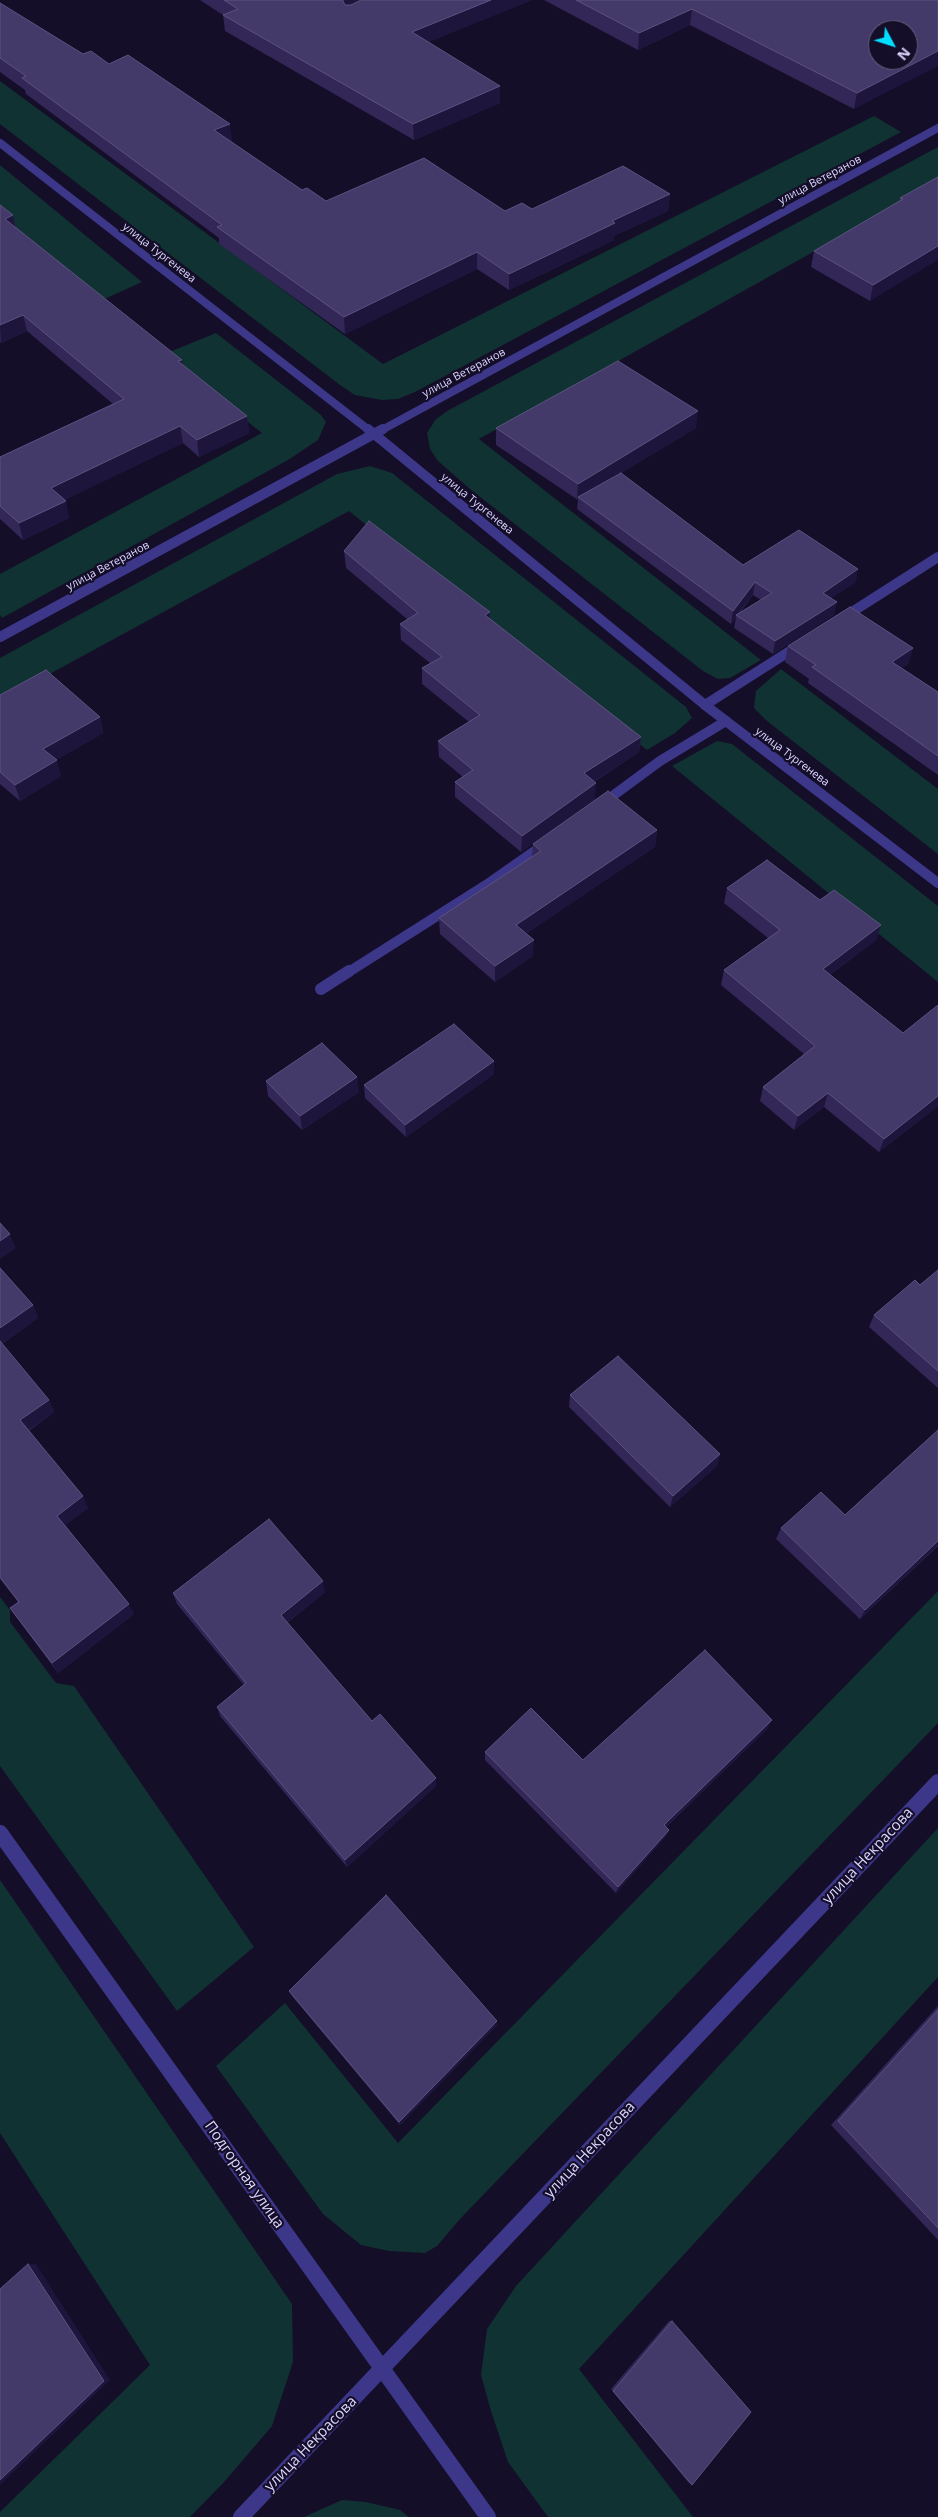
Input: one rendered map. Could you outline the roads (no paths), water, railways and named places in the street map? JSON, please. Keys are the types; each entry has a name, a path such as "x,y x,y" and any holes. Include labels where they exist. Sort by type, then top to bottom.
{"street":[{"name":"улица Ветеранов","path":"0,637 938,128"},
{"name":"улица Тургенева","path":"0,143 374,434 705,705 938,883"},
{"path":"829,626 938,557"},
{"path":"705,705 812,637"},
{"path":"590,812 660,761 726,721"},
{"path":"321,989 486,885 558,835"},
{"name":"улица Некрасова","path":"241,2517 938,1782"},
{"name":"Подгорная улица","path":"0,1832 488,2517"}]}
